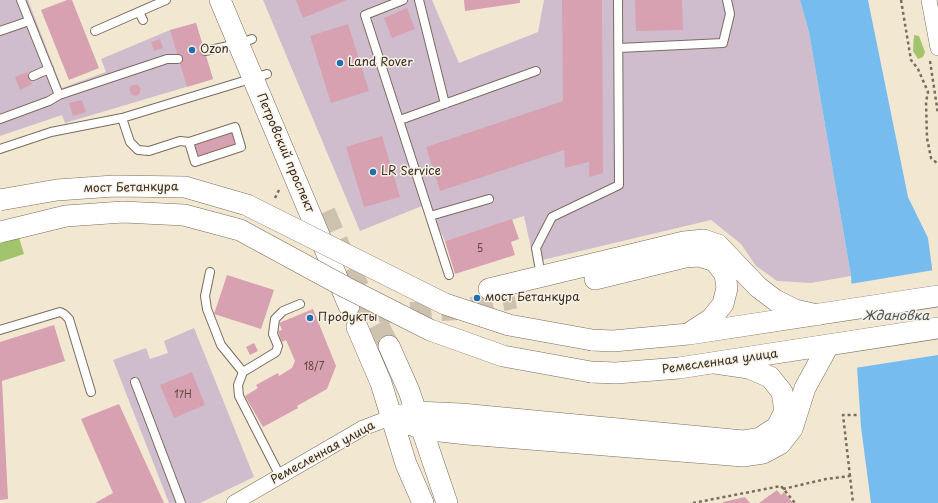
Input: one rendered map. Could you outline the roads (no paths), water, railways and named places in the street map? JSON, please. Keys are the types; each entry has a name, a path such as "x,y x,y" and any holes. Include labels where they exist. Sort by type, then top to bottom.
{"street":[{"name":"Петровский проспект","path":"220,0 245,42 325,212"},
{"name":"Петровский проспект","path":"235,0 245,42"},
{"path":"929,0 938,48"},
{"name":"Петровский проспект","path":"260,76 349,306"},
{"name":"мост Бетанкура","path":"0,200 57,190 114,186 185,187 247,205 445,304 509,325 592,340 613,341 689,334"},
{"name":"мост Бетанкура","path":"0,232 66,216 123,212 184,215 240,230 345,287 430,330 503,356 591,372"},
{"path":"489,289 684,242 704,240 718,246 758,287 775,300 795,310 817,315"},
{"path":"515,298 685,257 699,256 714,261 725,274 727,288 723,304 711,319 689,334"},
{"path":"689,334 938,296"},
{"path":"357,327 381,383 406,464 423,503"},
{"name":"Ремесленная улица","path":"591,372 616,373 652,371 715,363 938,328"},
{"path":"389,346 419,421 447,503"},
{"path":"419,421 743,456 764,453 780,444 792,430 805,388 828,346"},
{"path":"419,421 461,414 743,441 760,438 777,427 785,412 782,392 770,377 749,368 715,363"},
{"name":"Ремесленная улица","path":"234,503 363,428 392,417 419,421"}],"lane":[{"path":"21,0 59,95"},
{"path":"95,31 141,16 156,2 166,0"},
{"path":"403,0 366,15 449,274"},
{"path":"419,0 445,104"},
{"path":"541,277 536,248 552,216 619,184 618,0"},
{"path":"618,48 723,43 730,14 727,0"},
{"path":"0,31 29,20"},
{"path":"205,51 245,42"},
{"path":"0,119 49,101 59,95 167,60 178,59"},
{"path":"34,76 49,69"},
{"path":"400,120 536,71"},
{"path":"0,149 51,132 122,118 260,76"},
{"path":"122,118 130,142 138,150 149,151 180,142 189,142 235,128 241,147 195,162 189,142"},
{"path":"430,216 489,199"},
{"path":"210,272 205,296 207,309 221,345 243,372"},
{"path":"280,476 239,396 238,385 243,372 276,352 278,346 273,334 275,319 283,311 300,304"},
{"path":"0,330 60,312 64,314 69,319 91,392"},
{"path":"135,382 181,503"}],"water":[{"name":"Ждановка","path":"800,0 868,0 908,197 928,238 938,313 938,503 871,503 861,427 851,276 809,32"}],"tunnel":[{"path":"325,212 349,268 389,346"},
{"path":"349,306 371,311 405,313 465,309 515,298"}],"place":[{"name":"Ozon","path":"192,50"},
{"name":"Land Rover","path":"340,63"},
{"name":"LR Service","path":"373,172"},
{"name":"мост Бетанкура","path":"477,298"},
{"name":"Продукты","path":"310,318"}]}
